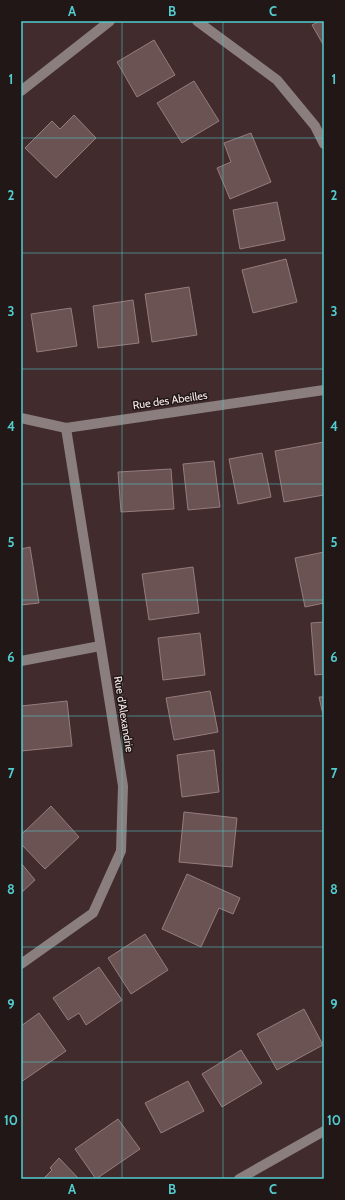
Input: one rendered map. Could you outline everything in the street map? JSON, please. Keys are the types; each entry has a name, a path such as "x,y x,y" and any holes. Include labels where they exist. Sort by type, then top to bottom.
{"street":[{"path":"21,91 110,21"},
{"path":"197,21 277,80 315,126 324,144"},
{"name":"Rue des Abeilles","path":"21,418 66,428 324,390"},
{"name":"Rue d'Alexandrie","path":"21,964 93,913 121,851 123,786 66,428"},
{"path":"21,661 100,646"},
{"path":"239,1179 324,1131"}],"building":[{"path":"320,21 324,21 324,46 312,25"},
{"path":"154,40 175,75 137,97 117,62"},
{"path":"194,81 219,121 182,143 157,103"},
{"path":"74,115 96,138 56,178 25,148 52,121 60,129"},
{"path":"251,133 271,182 230,199 217,168 231,162 224,143"},
{"path":"277,202 285,240 240,249 233,210"},
{"path":"286,259 297,302 253,313 242,270"},
{"path":"189,287 197,335 152,342 145,294"},
{"path":"133,300 139,343 98,348 93,306"},
{"path":"71,308 77,346 37,352 31,314"},
{"path":"324,442 324,495 284,502 275,451"},
{"path":"262,453 271,497 238,504 229,459"},
{"path":"214,461 220,507 188,510 183,464"},
{"path":"171,469 174,509 121,512 118,472"},
{"path":"30,547 39,603 21,605 21,549"},
{"path":"324,552 324,603 305,607 295,558"},
{"path":"193,567 199,613 149,620 142,574"},
{"path":"324,622 324,674 315,675 311,623"},
{"path":"200,633 205,675 163,680 158,638"},
{"path":"210,691 218,732 174,740 166,698"},
{"path":"319,697 324,697 324,719"},
{"path":"67,701 72,746 21,751 21,706"},
{"path":"214,750 219,792 182,797 177,755"},
{"path":"51,806 79,837 45,869 21,844 21,835"},
{"path":"184,812 237,818 232,867 179,862"},
{"path":"21,863 35,880 21,893"},
{"path":"187,874 240,898 233,914 219,908 201,947 162,929"},
{"path":"145,934 168,970 131,994 108,958"},
{"path":"99,967 122,1000 86,1025 79,1013 68,1020 53,998"},
{"path":"304,1009 323,1045 277,1070 257,1034"},
{"path":"39,1013 66,1051 21,1082 21,1026"},
{"path":"241,1050 262,1083 222,1107 202,1074"},
{"path":"188,1081 204,1111 161,1133 145,1103"},
{"path":"118,1119 140,1149 96,1179 75,1149"},
{"path":"59,1158 79,1179 43,1179 52,1170 50,1168"}]}
